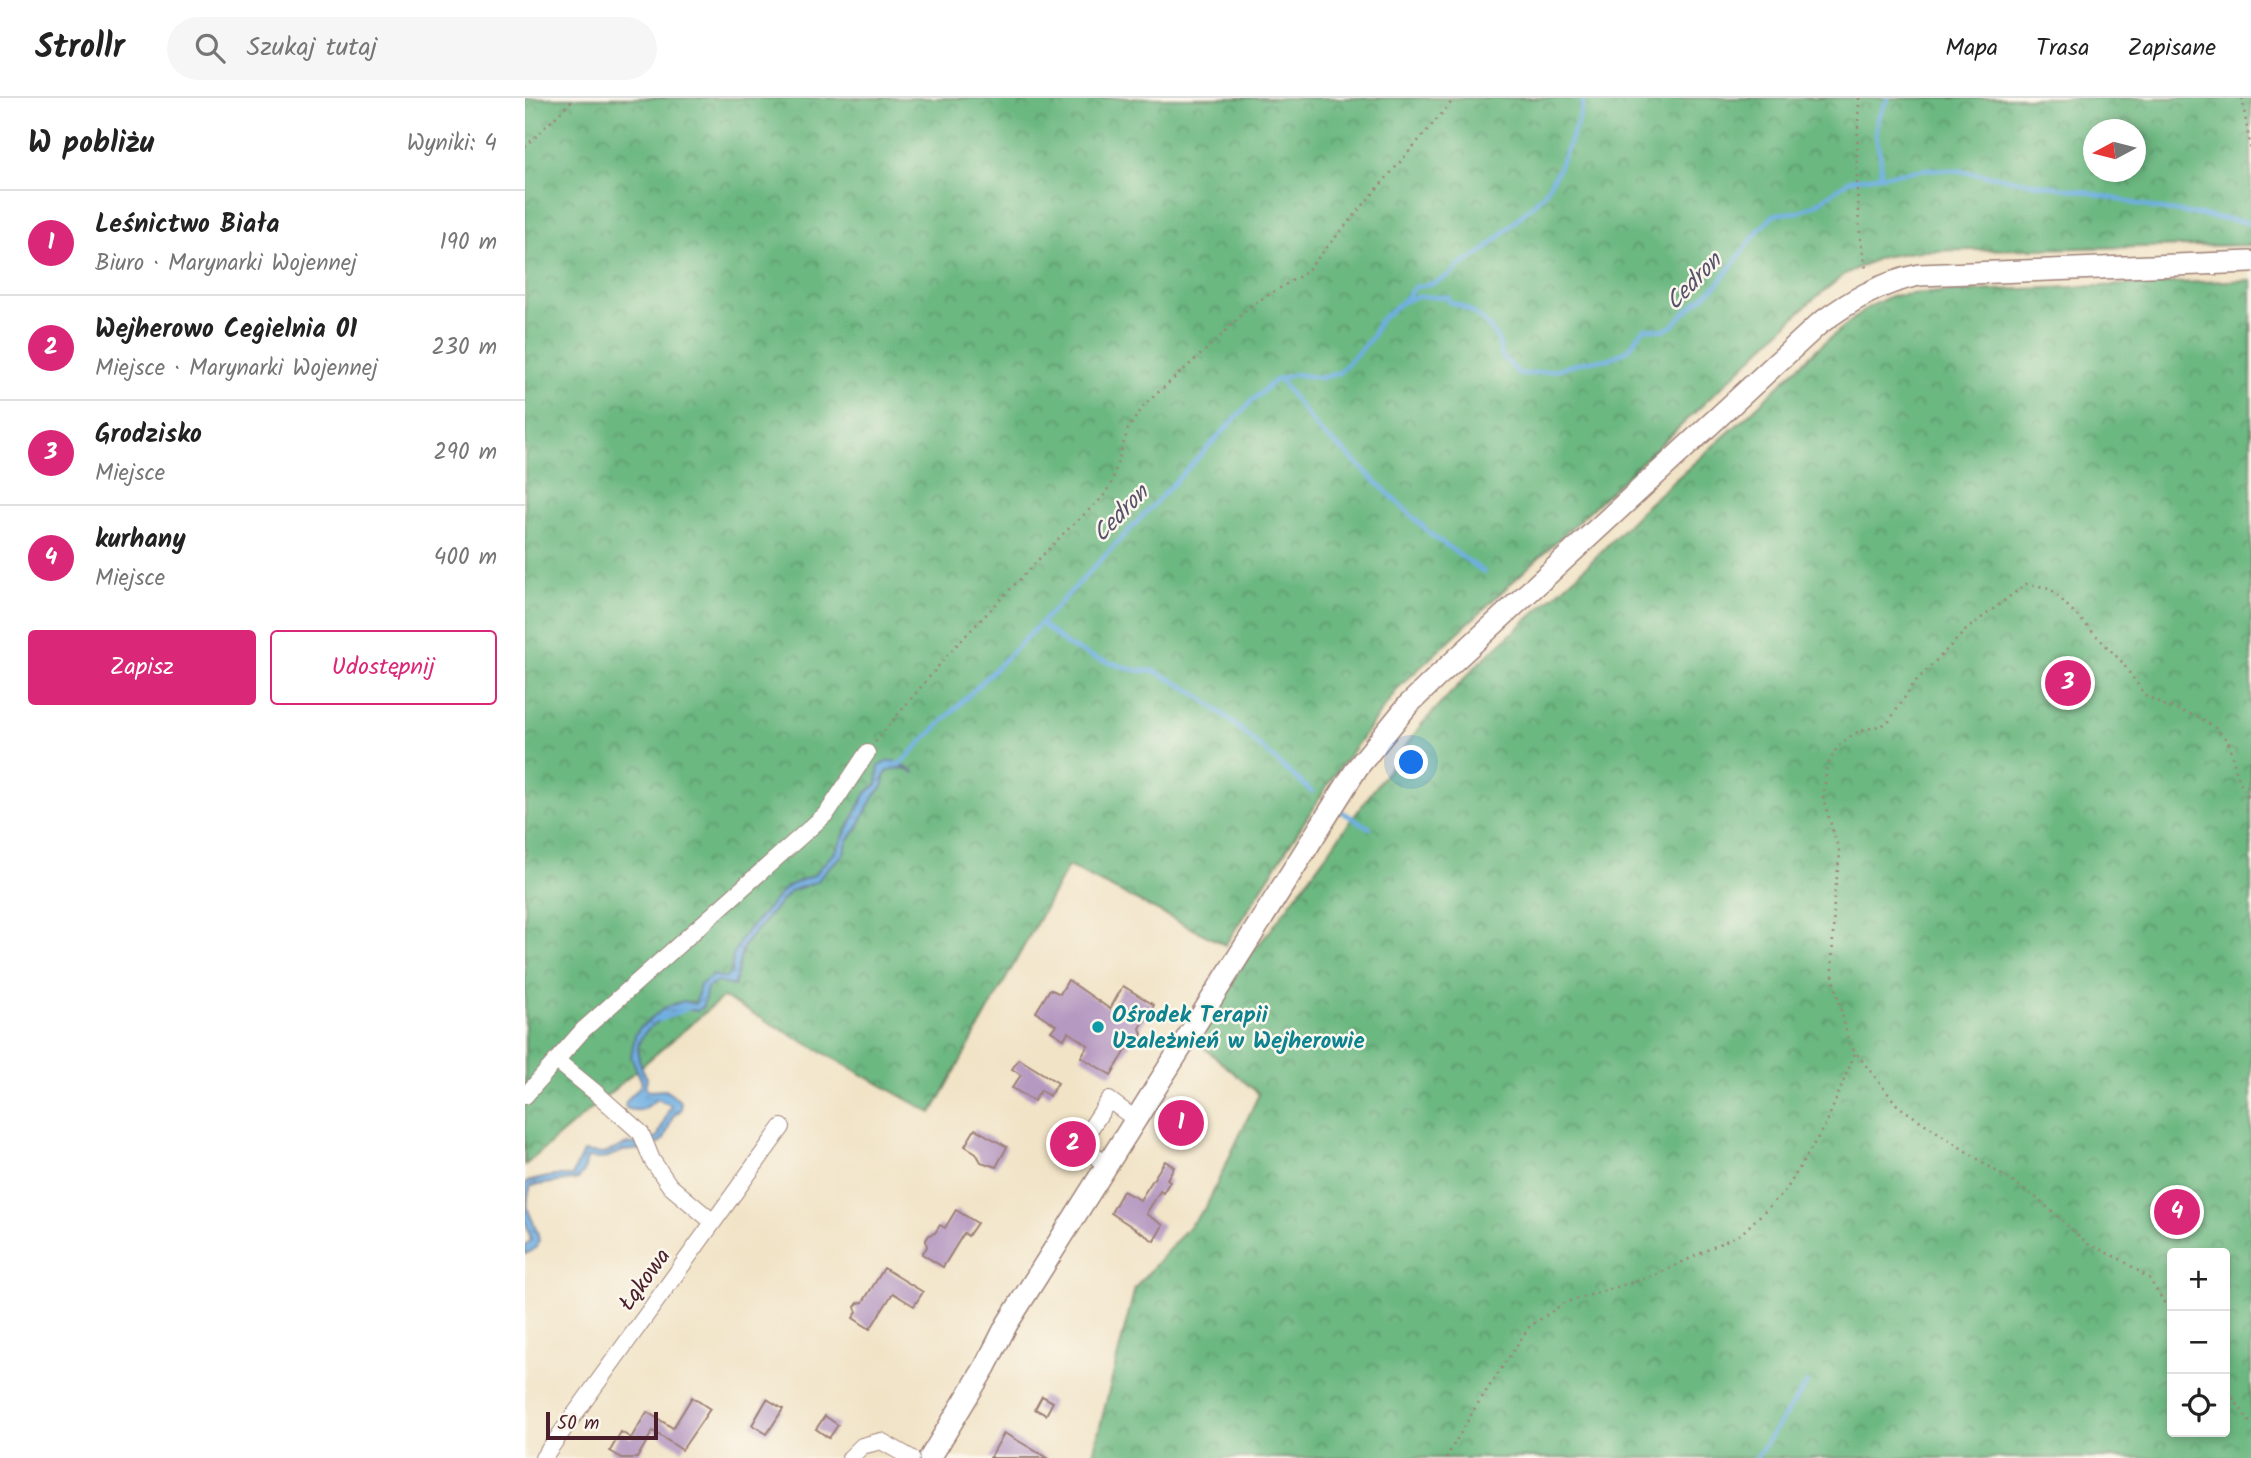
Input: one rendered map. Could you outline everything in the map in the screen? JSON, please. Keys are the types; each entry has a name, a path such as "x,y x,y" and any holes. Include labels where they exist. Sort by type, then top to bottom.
{"main road":[{"path":"930,1458 985,1367 1007,1324 1357,768 1408,705 1478,637 1819,324 1852,300 1874,289 1897,279 1919,275 2251,261"},
{"path":"913,1458 976,1362 1007,1324"}],"street":[{"path":"525,1096 583,1030 827,813 867,753"},
{"path":"557,1061 641,1133 652,1160 670,1185 713,1222"},
{"path":"1106,1166 1092,1153 1087,1134 1109,1100 1135,1119"},
{"name":"Łąkowa","path":"543,1458 782,1127"},
{"path":"850,1458 862,1446 881,1441 913,1458"}],"path":[{"path":"525,147 575,98"},
{"path":"867,753 951,651 1063,533 1102,498 1111,484 1128,429 1144,405 1217,340 1250,306 1305,273 1455,98"},
{"path":"1859,98 1859,197 1865,261 1874,289"},
{"path":"2242,98 2251,151"},
{"path":"2170,1311 2149,1278 2122,1260 2088,1244 2038,1199 1898,1106 1849,1044 1832,971 1834,899 1840,854 1823,798 1827,766 1838,746 1855,733 1888,723 1914,683 1967,629 2026,584 2050,588 2121,661 2145,695 2213,726 2228,741 2237,775 2251,802"},
{"path":"1446,1458 1475,1408 1529,1327 1565,1303 1656,1275 1742,1233 1786,1190 1826,1124 1856,1053"},
{"path":"2230,1393 2251,1424"}],"green space":[{"path":"525,98 2251,98 2251,245 1920,251 1881,257 1845,274 1809,303 1399,687 1333,777 1225,945 1068,866 932,1113 723,997 525,1165"},
{"path":"2251,280 2251,1458 1092,1458 1135,1288 1206,1207 1259,1094 1194,1039 1249,956 1422,724 1480,662 1587,566 1647,505 1818,348 1867,308 1891,296"}],"water":[{"path":"894,761 916,773 901,768 889,770 884,776 884,785 872,799 857,829 848,840 843,855 817,882 790,891 745,944 734,986 717,982 707,988 703,1007 697,1011 673,1013 655,1023 643,1036 638,1050 647,1078 645,1088 649,1091 666,1090 681,1102 681,1110 673,1116 664,1139 652,1148 623,1151 602,1159 587,1158 584,1172 578,1179 531,1186 528,1209 539,1239 533,1250 525,1254 525,1246 531,1240 525,1220 526,1182 552,1176 572,1176 583,1152 603,1154 627,1144 646,1143 658,1136 671,1105 657,1099 636,1110 626,1108 625,1104 642,1082 631,1057 635,1035 664,1008 683,1001 695,1004 700,985 713,975 725,978 731,973 733,956 742,937 786,887 814,875 837,849 866,793 877,784 879,766"}],"building":[{"name":"Ośrodek Terapii Uzależnień w Wejherowie","path":"1068,980 1110,1009 1123,986 1154,1005 1140,1028 1142,1034 1138,1040 1132,1041 1111,1075 1081,1057 1088,1045 1068,1032 1064,1039 1051,1031 1056,1025 1036,1012 1050,989 1060,994"},
{"path":"1019,1059 1058,1083 1049,1096 1041,1090 1034,1101 1012,1088 1021,1075 1012,1069"},
{"path":"1178,1104 1197,1116 1183,1139 1167,1128 1173,1118 1170,1116"},
{"path":"975,1129 1007,1147 996,1167 981,1162 976,1153 965,1146"},
{"path":"1165,1161 1174,1167 1167,1179 1170,1181 1163,1193 1160,1191 1146,1214 1163,1225 1154,1241 1111,1213 1123,1191 1140,1200"},
{"path":"956,1210 977,1223 968,1236 964,1233 943,1267 922,1254 927,1247 926,1240 929,1235 935,1233 940,1225 945,1228"},
{"path":"884,1268 923,1292 914,1306 893,1293 870,1329 853,1318 857,1312 855,1307 863,1302"},
{"path":"1042,1396 1053,1402 1046,1415 1035,1409"},
{"path":"692,1397 710,1409 682,1450 653,1431 637,1458 622,1458 610,1451 621,1432 631,1438 647,1412 673,1428"},
{"path":"767,1399 783,1409 767,1434 752,1425"},
{"path":"825,1416 838,1425 829,1438 816,1429"},
{"path":"1004,1433 1022,1443 1047,1458 990,1458"}],"waterway":[{"path":"1402,301 1415,287 1434,283 1450,275 1485,250 1544,194 1558,170 1579,119 1584,98"},
{"name":"Cedron","path":"896,764 900,764 1041,623 1274,381 1295,374 1321,378 1339,373 1372,337 1379,321 1399,304 1414,297 1448,297 1449,302 1464,307 1479,317 1496,336 1503,357 1520,375 1609,359 1629,349 1644,328 1664,330 1673,326 1718,284 1758,231 1775,214 1799,212 1815,205 1850,180 1879,176 1881,159 1876,126 1888,98"},
{"path":"1879,176 1928,169 1961,171 2087,192 2154,208 2251,223"},
{"path":"1279,379 1319,431 1344,451 1434,537 1484,572"},
{"path":"1041,623 1067,645 1092,657 1134,670 1155,671 1192,691 1224,715 1312,792"},
{"path":"1337,809 1370,828"},
{"name":"Cedron","path":"660,1020 691,1007"},
{"path":"1756,1458 1807,1383"}],"place":[{"name":"Grodzisko","path":"2068,683"},
{"name":"Ośrodek Terapii Uzależnień w Wejherowie","path":"1098,1027"},
{"name":"Leśnictwo Biała","path":"1181,1123"},
{"name":"Wejherowo Cegielnia 01","path":"1073,1144"},
{"name":"kurhany","path":"2177,1212"}]}
